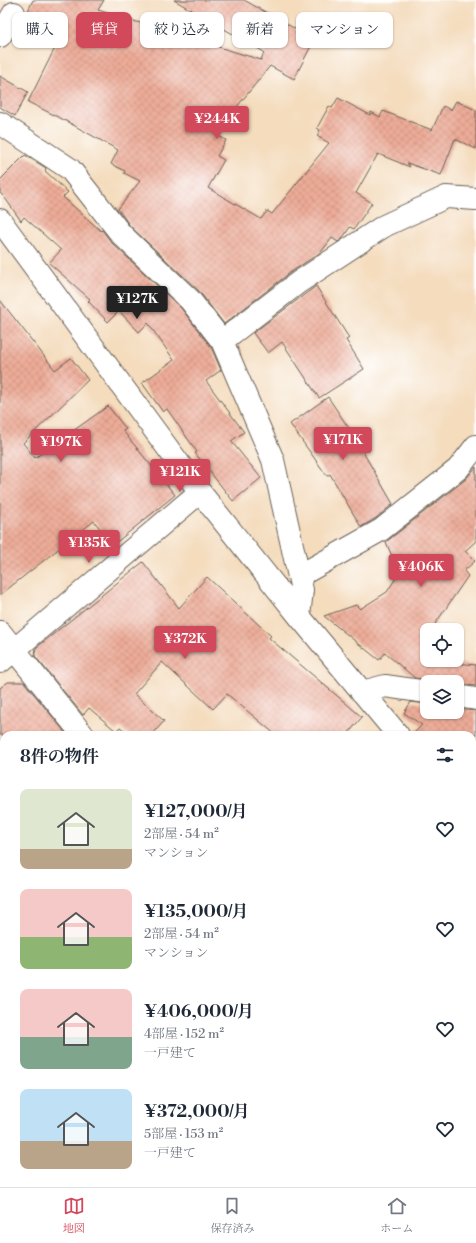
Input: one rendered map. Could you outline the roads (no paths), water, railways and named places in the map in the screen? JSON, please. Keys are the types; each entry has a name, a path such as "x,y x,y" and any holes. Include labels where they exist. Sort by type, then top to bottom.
{"street":[{"path":"0,36 12,16"},
{"path":"0,123 70,169 121,234 190,300 222,341 273,460 302,590 299,616"},
{"path":"222,341 299,282 384,226 446,197 476,199"},
{"path":"0,220 200,492 299,616 395,731"},
{"path":"299,576 382,530 458,469 476,446"},
{"path":"7,656 200,492"},
{"path":"0,632 7,656 79,731"},
{"path":"362,692 385,686 420,691"},
{"path":"464,697 476,699"}]}
